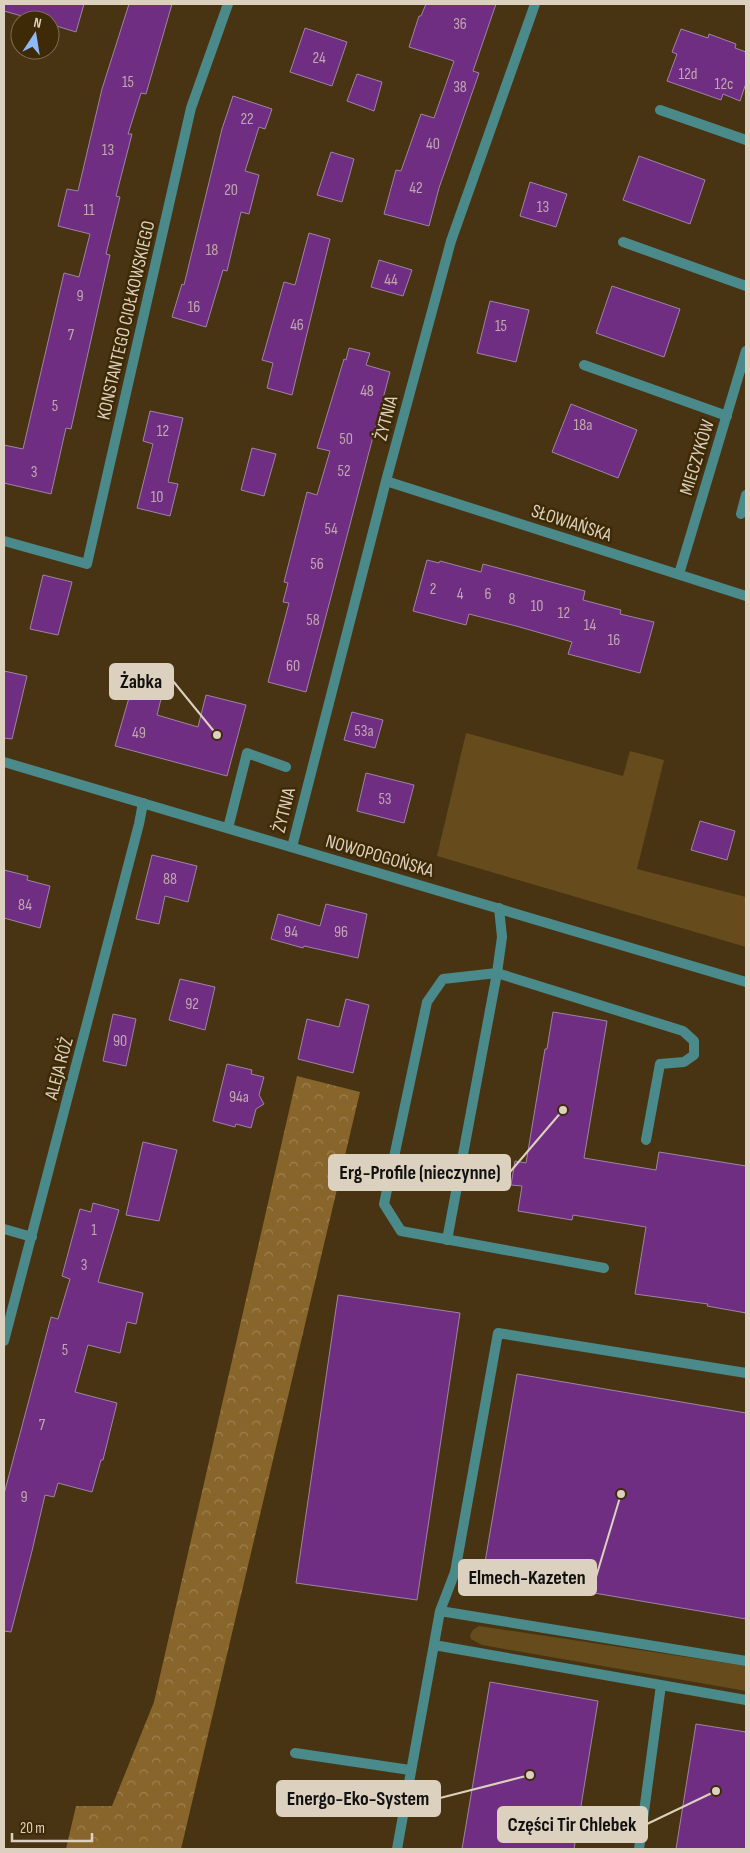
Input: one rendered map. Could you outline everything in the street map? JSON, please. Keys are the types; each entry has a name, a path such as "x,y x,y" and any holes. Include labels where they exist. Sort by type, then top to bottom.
{"street":[{"name":"KONSTANTEGO CIOŁKOWSKIEGO","path":"4,541 87,564 191,108 228,4"},
{"name":"ŻYTNIA","path":"292,848 386,481 451,240 535,4"},
{"path":"660,110 746,140"},
{"path":"623,242 746,286"},
{"name":"MIECZYKÓW","path":"679,574 746,351"},
{"path":"584,365 727,416"},
{"name":"SŁOWIAŃSKA","path":"386,481 746,596"},
{"path":"741,514 746,495"},
{"path":"228,828 247,753 286,767"},
{"name":"NOWOPOGOŃSKA","path":"4,762 746,982"},
{"name":"ALEJA RÓŻ","path":"4,1341 143,803"},
{"path":"447,1240 497,973 502,937 499,908"},
{"path":"604,1268 401,1231 384,1204 427,1002 443,979 497,973 683,1031 694,1041 694,1055 684,1062 660,1064 646,1140"},
{"path":"4,1229 32,1237"},
{"path":"396,1849 440,1611 454,1572 498,1332 746,1373"},
{"path":"440,1611 746,1660"},
{"path":"434,1645 746,1700"},
{"path":"639,1849 661,1685"},
{"path":"295,1753 410,1770"}],"shaded area":[{"path":"466,733 623,776 630,751 664,760 637,869 746,897 746,947 437,856"},
{"path":"479,1626 746,1666 746,1691 482,1645 471,1639 470,1635"}],"green space":[{"path":"297,1076 360,1092 181,1849 66,1849 76,1806 112,1806 154,1702"}],"building":[{"path":"4,4 84,4 76,32 60,27 60,10 10,10 10,13 4,11"},
{"path":"129,4 172,4 146,94 141,93 128,134 132,134 116,196 120,197 106,254 110,255 71,429 66,428 51,494 4,483 4,445 23,449 64,273 79,277 90,234 58,226 67,189 78,191 102,89"},
{"path":"426,4 496,4 473,71 479,73 439,188 429,226 384,214 396,170 401,171 421,114 434,118 454,61 409,47 419,16 421,16"},
{"path":"305,28 347,42 332,86 290,72"},
{"path":"681,29 708,38 709,34 736,44 735,48 746,52 746,83 740,101 723,94 721,100 667,81 677,54 672,52"},
{"path":"357,74 382,82 374,111 347,101"},
{"path":"233,96 272,109 265,129 259,127 245,171 259,175 249,214 241,212 227,271 223,270 206,327 172,317 182,284 184,285 222,129"},
{"path":"331,152 354,159 342,202 317,195"},
{"path":"639,156 705,180 690,224 623,200"},
{"path":"530,182 567,194 556,227 520,216"},
{"path":"309,233 330,239 292,395 267,388 273,363 262,360 284,282 295,285"},
{"path":"379,260 412,270 403,296 371,287"},
{"path":"612,286 680,309 664,357 596,333"},
{"path":"490,301 529,310 516,362 477,353"},
{"path":"349,348 370,353 366,365 390,372 306,692 268,682 289,603 283,602 288,583 284,582 307,492 317,495 330,451 317,448"},
{"path":"571,404 637,430 618,478 552,452"},
{"path":"150,411 183,418 168,482 178,484 170,516 137,508 153,444 143,441"},
{"path":"252,448 276,454 264,496 241,490"},
{"path":"427,560 439,563 440,561 481,572 483,564 585,591 583,600 621,610 620,614 654,622 640,673 568,654 572,642 516,626 469,614 466,625 413,611"},
{"path":"43,575 72,582 58,635 30,629"},
{"path":"4,671 27,676 12,739 4,738"},
{"path":"133,684 163,691 157,715 198,727 206,695 246,705 227,776 115,746"},
{"path":"352,712 383,720 375,748 344,740"},
{"path":"366,773 414,785 404,823 357,811"},
{"path":"700,821 735,831 727,860 691,850"},
{"path":"152,855 197,866 188,902 165,896 159,924 136,919"},
{"path":"4,870 28,876 27,880 50,886 40,928 4,918"},
{"path":"326,904 367,914 358,958 304,946 303,948 271,939 278,914 320,926"},
{"path":"180,979 215,987 205,1030 169,1020"},
{"path":"346,999 369,1005 353,1073 298,1059 307,1019 339,1027"},
{"path":"553,1012 607,1021 584,1158 656,1170 659,1152 746,1166 746,1313 707,1306 708,1304 635,1294 646,1227 573,1215 572,1220 518,1211 522,1186 511,1185 515,1161 526,1163"},
{"path":"113,1014 136,1019 126,1066 103,1061"},
{"path":"227,1064 252,1070 251,1074 264,1077 259,1095 264,1104 256,1109 251,1128 236,1124 235,1127 213,1121"},
{"path":"143,1142 177,1150 159,1221 126,1215"},
{"path":"93,1203 119,1210 98,1282 143,1293 136,1324 127,1322 120,1353 88,1345 75,1392 117,1403 103,1460 101,1460 92,1492 58,1483 54,1497 45,1495 11,1632 4,1631 4,1494 51,1317 58,1319 70,1279 62,1276 80,1209 91,1212"},
{"path":"338,1295 460,1313 417,1600 296,1583"},
{"path":"517,1374 746,1413 746,1619 483,1574"},
{"path":"490,1682 598,1701 574,1849 462,1849"},
{"path":"696,1724 746,1732 746,1849 676,1849"}],"place":[{"name":"Żabka","path":"217,735"},
{"name":"Erg-Profile (nieczynne)","path":"563,1110"},
{"name":"Elmech-Kazeten","path":"621,1494"},
{"name":"Energo-Eko-System","path":"530,1775"},
{"name":"Części Tir Chlebek","path":"716,1791"}]}
